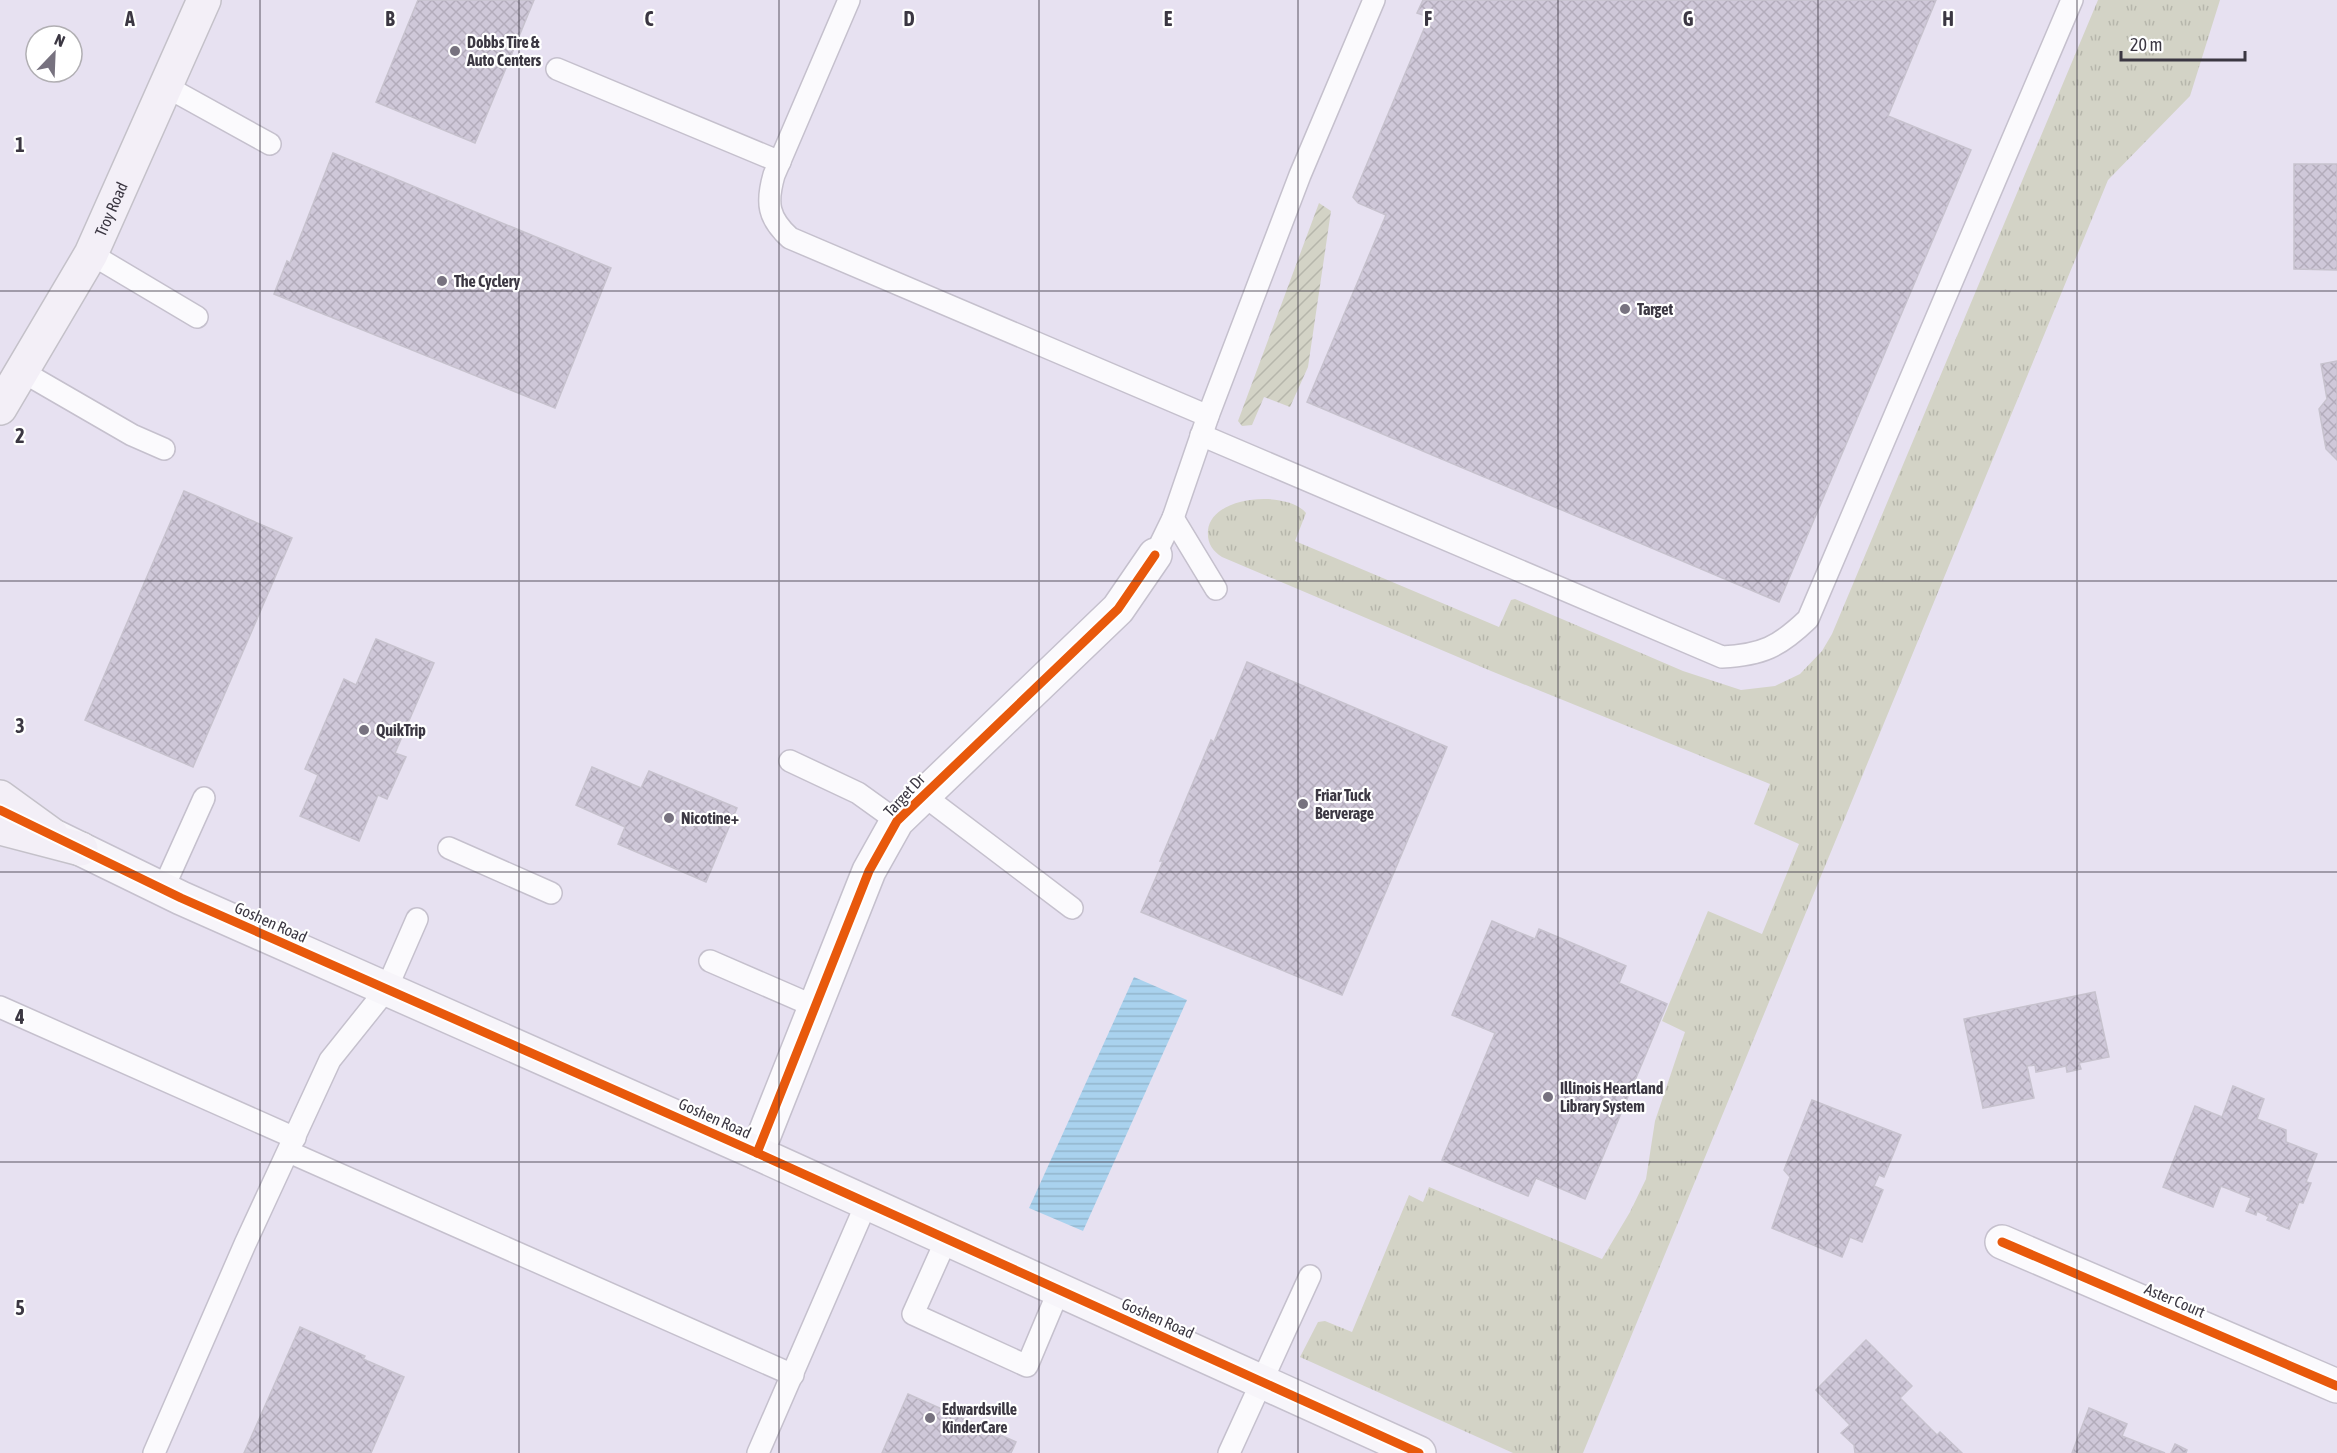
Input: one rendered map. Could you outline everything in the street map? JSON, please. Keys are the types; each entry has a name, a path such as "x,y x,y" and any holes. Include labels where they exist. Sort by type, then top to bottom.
{"main road":[{"name":"Troy Road","path":"0,408 91,254 204,0"},
{"path":"0,797 52,835"},
{"path":"0,828 81,849"}],"street":[{"name":"Target Dr","path":"757,1153 869,871 897,821 1118,609 1155,555"},
{"name":"Goshen Road","path":"0,810 163,889 867,1202 1419,1453"},
{"name":"Aster Court","path":"2002,1242 2337,1386"}],"lane":[{"path":"849,0 770,189 770,211 778,226 790,237 1722,657 1746,656 1770,649 1791,636 1808,619 2072,0"},
{"path":"1155,555 1173,518 1204,425 1300,175 1374,0"},
{"path":"557,69 780,162"},
{"path":"167,87 270,144"},
{"path":"91,254 197,317"},
{"path":"23,372 132,435 164,448"},
{"path":"1173,518 1216,589"},
{"path":"790,761 858,793 897,821"},
{"path":"923,795 1072,908"},
{"path":"163,889 204,798"},
{"path":"449,848 551,893"},
{"path":"154,1453 244,1244 330,1060 386,990 417,919"},
{"path":"710,961 816,1007"},
{"path":"0,1007 292,1145 793,1376"},
{"path":"758,1453 867,1202"},
{"path":"946,1238 913,1314 1027,1366 1059,1290"},
{"path":"1229,1453 1310,1276"}],"green space":[{"path":"2098,0 2220,0 2190,96 2108,180 1583,1453 1513,1453 1300,1357 1318,1322 1325,1321 1352,1332 1409,1195 1423,1202 1429,1187 1602,1259 1630,1212 1646,1179 1655,1121 1685,1032 1662,1021 1708,911 1762,934 1799,844 1754,824 1770,784 1491,671 1222,557 1213,549 1208,539 1208,530 1213,518 1222,509 1236,503 1268,499 1283,501 1306,513 1295,541 1499,627 1511,600 1515,599 1683,671 1741,690 1775,686 1800,674 1822,651 1832,634"},
{"path":"1319,203 1331,211 1308,367 1290,407 1264,397 1252,425 1242,426 1238,421"}],"water":[{"path":"1134,977 1187,1000 1083,1231 1029,1208"}],"building":[{"name":"Dobbs Tire & Auto Centers","path":"418,0 534,0 475,143 376,102"},
{"name":"Target","path":"1423,0 1936,0 1888,116 1971,150 1779,602 1307,402 1386,215 1358,203 1353,197 1429,17 1417,13"},
{"name":"The Cyclery","path":"333,153 611,268 555,408 274,294 287,261 290,263"},
{"path":"2294,164 2337,164 2337,270 2294,269"},
{"path":"2337,361 2337,460 2326,449 2319,409 2327,399 2321,364"},
{"path":"184,491 292,538 193,767 85,720"},
{"name":"QuikTrip","path":"376,639 434,663 395,753 406,757 387,799 378,795 359,841 300,816 318,775 305,769 344,679 356,685"},
{"name":"Friar Tuck Berverage","path":"1247,662 1447,747 1342,995 1141,912 1211,740 1214,742"},
{"name":"Nicotine+","path":"592,767 641,788 649,771 737,808 706,882 618,844 625,827 576,805"},
{"name":"Illinois Heartland Library System","path":"1492,921 1535,939 1539,929 1626,966 1619,983 1667,1004 1585,1199 1536,1178 1528,1196 1442,1160 1495,1033 1452,1015"},
{"path":"2095,992 2109,1057 2079,1063 2081,1069 2067,1072 2066,1066 2036,1072 2035,1065 2027,1066 2034,1098 1983,1108 1964,1019"},
{"path":"2233,1086 2264,1099 2257,1119 2286,1130 2286,1142 2317,1154 2306,1182 2311,1183 2303,1203 2299,1202 2289,1229 2267,1220 2269,1217 2257,1211 2256,1215 2246,1211 2251,1198 2221,1186 2213,1207 2163,1187 2195,1106 2222,1117"},
{"path":"1812,1100 1901,1135 1884,1177 1879,1175 1874,1186 1883,1190 1862,1242 1850,1237 1842,1257 1772,1228 1790,1177 1784,1170"},
{"path":"300,1327 365,1356 363,1359 404,1377 371,1453 244,1453"},
{"path":"1866,1340 1912,1386 1900,1398 1937,1435 1940,1432 1962,1453 1855,1453 1854,1445 1841,1433 1850,1425 1816,1390"},
{"name":"Edwardsville KinderCare","path":"908,1394 1016,1442 1011,1453 882,1453"},
{"path":"2089,1408 2127,1424 2122,1436 2165,1453 2072,1453"},
{"path":"2175,1444 2187,1450 2186,1453 2171,1453"}],"cycle path":[{"path":"757,1153 869,871 897,821 1118,609 1155,555"},
{"path":"0,810 181,898 757,1153 1419,1453"},
{"path":"2002,1242 2337,1386"}],"place":[{"name":"Dobbs Tire & Auto Centers","path":"455,51"},
{"name":"The Cyclery","path":"442,281"},
{"name":"Target","path":"1625,309"},
{"name":"QuikTrip","path":"364,730"},
{"name":"Friar Tuck Berverage","path":"1303,804"},
{"name":"Nicotine+","path":"669,818"},
{"name":"Illinois Heartland Library System","path":"1548,1097"},
{"name":"Edwardsville KinderCare","path":"930,1418"}]}
